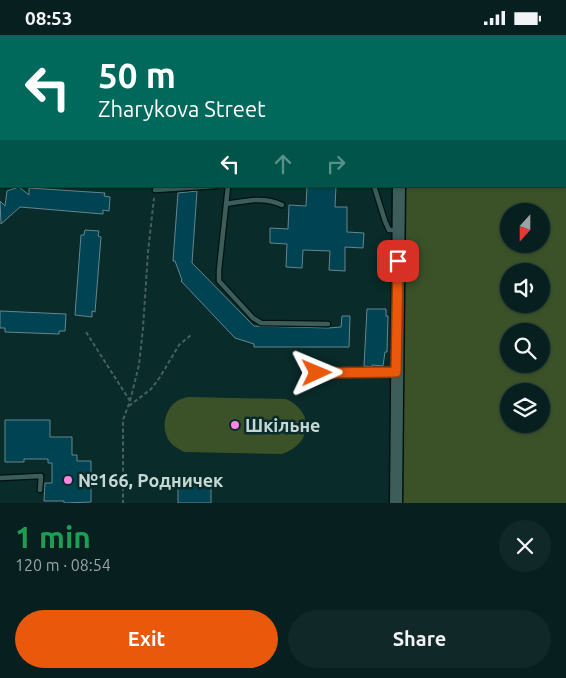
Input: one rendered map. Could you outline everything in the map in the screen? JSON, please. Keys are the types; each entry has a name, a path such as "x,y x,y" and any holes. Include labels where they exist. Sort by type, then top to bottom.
{"street":[{"path":"396,503 399,187"}],"lane":[{"path":"155,190 199,187"},
{"path":"228,187 218,270 219,281 261,323 328,324"},
{"path":"374,187 389,230 399,230"},
{"path":"226,204 255,200 273,201 282,205"},
{"path":"317,373 396,372"},
{"path":"0,478 41,476 40,490"}],"path":[{"path":"123,503 122,420 129,406 139,365 155,190"},
{"path":"86,332 130,401"},
{"path":"129,406 151,389 179,345 191,335"}],"green space":[{"path":"399,187 566,187 566,503 396,503"},
{"name":"Шкільне","path":"188,397 286,399 302,412 306,428 304,436 292,449 282,454 184,452 169,441 166,436 165,423 168,411 172,405 178,400"}],"building":[{"path":"19,187 29,195 29,188 105,193 104,196 110,197 109,211 103,210 103,214 20,207 1,224 0,201 5,206 7,191"},
{"path":"307,187 336,187 335,207 347,207 347,232 364,233 363,248 345,247 345,271 329,270 330,251 303,250 302,268 286,267 287,244 270,243 270,228 288,229 289,205 306,206"},
{"path":"197,191 192,263 254,326 341,327 342,316 350,316 349,347 254,347 254,344 235,338 181,281 175,261 173,261 178,193"},
{"path":"85,230 99,231 98,236 101,237 95,312 92,311 92,317 75,315 81,235 84,235"},
{"path":"367,309 386,309 386,316 388,316 387,352 385,352 383,366 364,366"},
{"path":"0,311 66,314 65,331 59,331 59,334 5,332 5,328 0,328"},
{"path":"5,420 50,420 50,437 72,437 72,455 77,455 77,461 91,461 91,502 64,503 64,501 44,501 45,483 52,483 52,463 48,463 48,459 24,459 24,462 5,462"},
{"path":"178,485 211,486 211,503 178,503"}],"place":[{"name":"Шкільне","path":"235,425"},
{"name":"№166, Родничек","path":"68,480"}],"route":[{"path":"317,373 396,372 398,261"}]}
